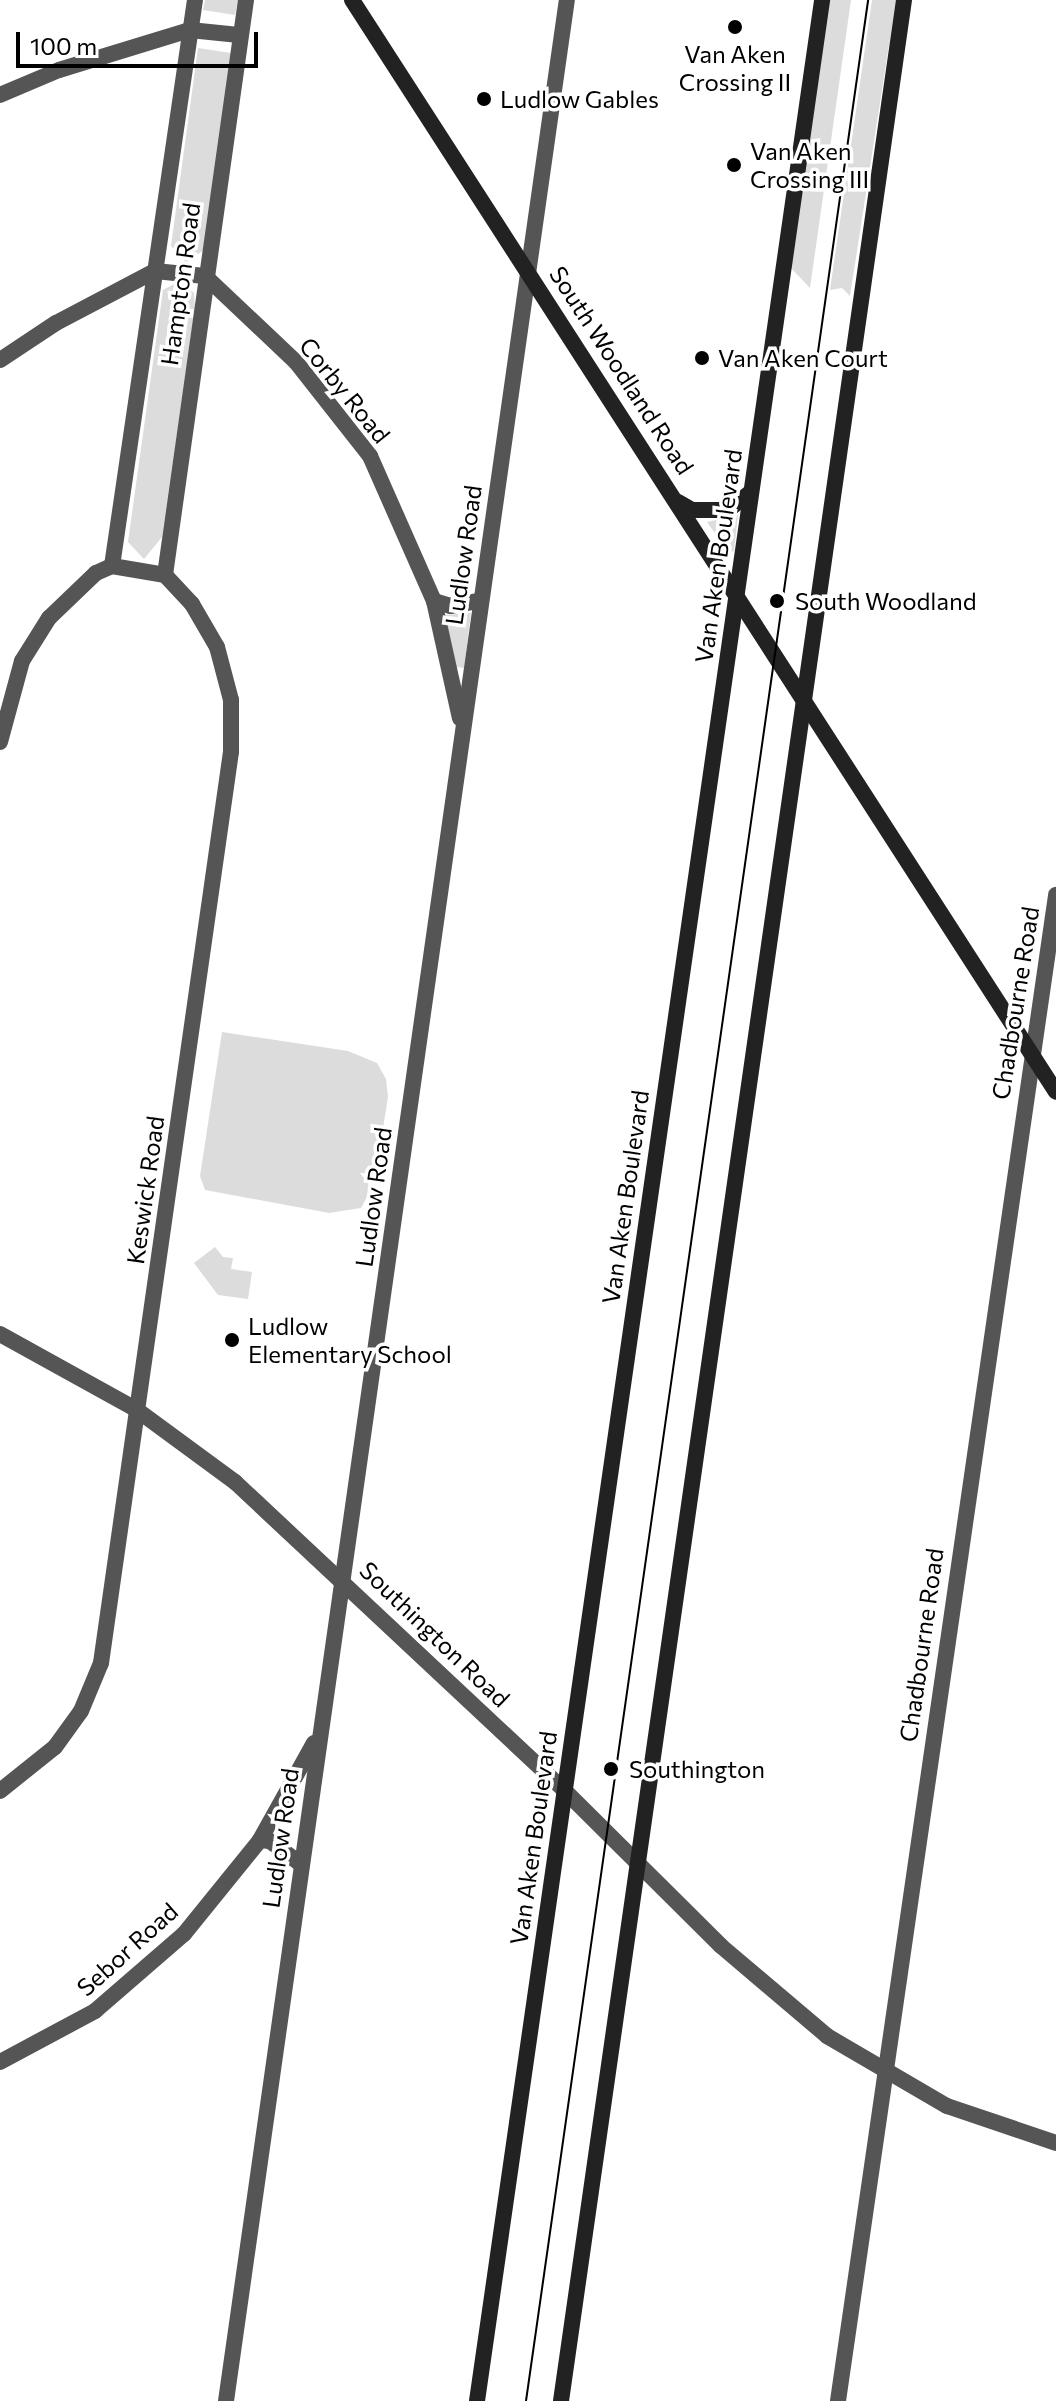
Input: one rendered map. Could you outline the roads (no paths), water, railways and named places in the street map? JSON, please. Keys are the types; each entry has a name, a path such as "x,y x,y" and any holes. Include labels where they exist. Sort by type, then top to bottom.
{"main road":[{"name":"South Woodland Road","path":"352,0 531,272 1056,1092"},
{"name":"Van Aken Boulevard","path":"477,2401 822,0"},
{"path":"561,2401 904,0"},
{"path":"677,501 692,510 728,510 751,492"}],"street":[{"name":"Hampton Road","path":"112,566 135,439 155,271 195,0"},
{"name":"Hampton Road","path":"165,575 246,0"},
{"name":"Ludlow Road","path":"226,2401 301,1864 345,1580 479,601 531,272 567,0"},
{"path":"0,95 59,70 190,30 239,35"},
{"path":"0,360 56,323 155,271 205,276"},
{"name":"Corby Road","path":"205,276 296,362 342,416 400,514 434,601 463,731"},
{"path":"0,742 22,661 42,628 96,573 112,566 165,575"},
{"name":"Keswick Road","path":"0,1791 55,1747 93,1683 105,1641 231,752 231,700 217,647 192,604 165,575"},
{"path":"434,601 450,606 479,601"},
{"name":"Chadbourne Road","path":"838,2401 1056,895"},
{"name":"Southington Road","path":"0,1334 137,1410 235,1482 345,1580 721,1946 827,2036 947,2106 1056,2143"},
{"name":"Sebor Road","path":"0,2062 106,2001 184,1934 260,1840 320,1733"},
{"path":"260,1840 270,1841 301,1864"}],"tram line":[{"path":"526,2401 868,0"}],"place":[{"name":"Van Aken Crossing II","path":"735,27"},
{"name":"Ludlow Gables","path":"484,99"},
{"name":"Van Aken Crossing III","path":"734,165"},
{"name":"Van Aken Court","path":"702,358"},
{"name":"South Woodland","path":"777,601"},
{"name":"Ludlow Elementary School","path":"232,1340"},
{"name":"Southington","path":"611,1769"}]}
